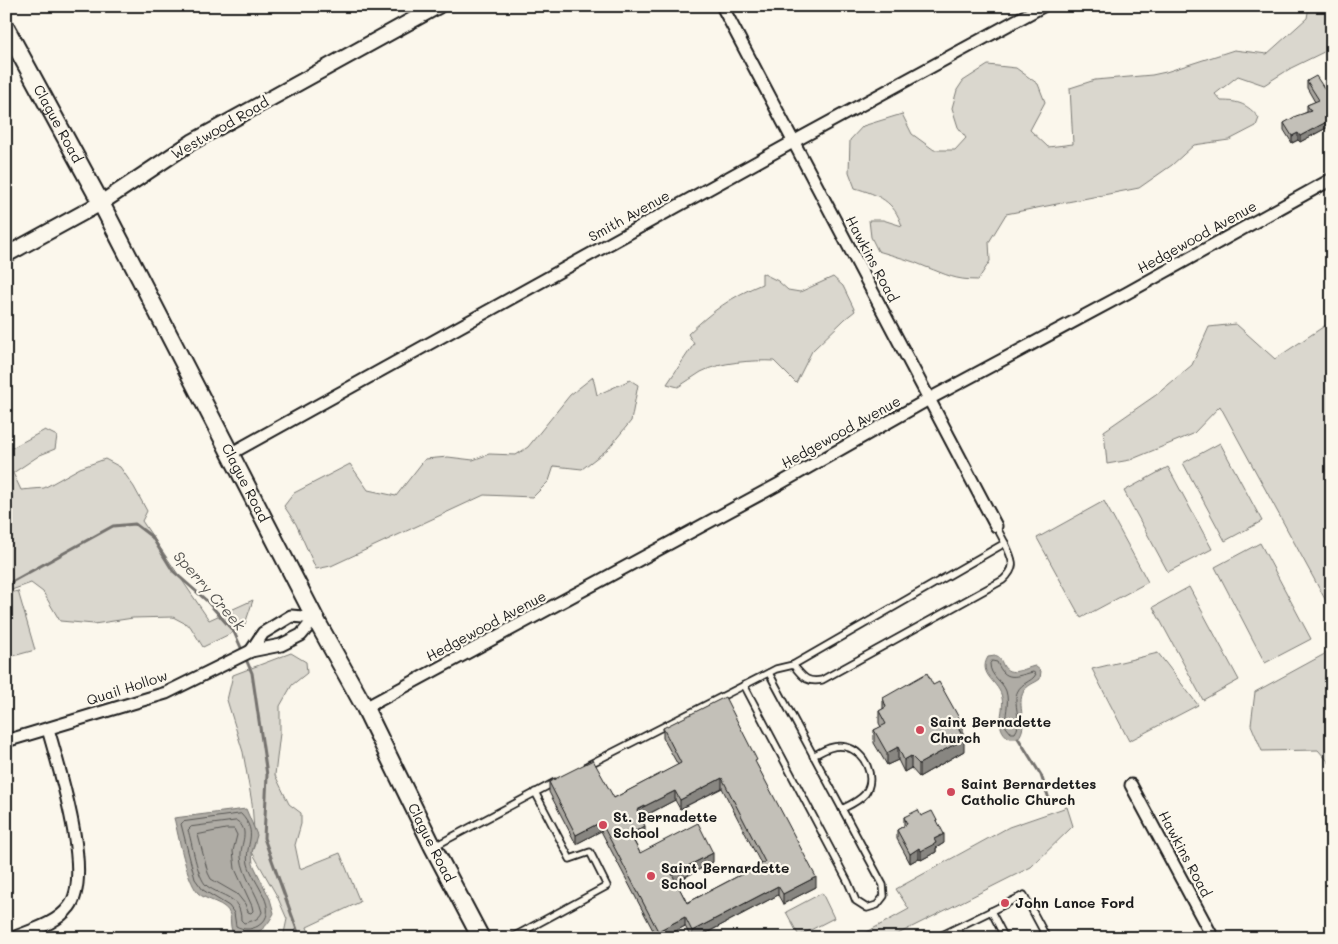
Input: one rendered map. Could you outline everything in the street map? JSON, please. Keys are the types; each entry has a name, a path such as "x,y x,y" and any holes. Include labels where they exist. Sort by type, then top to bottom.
{"main road":[{"name":"Clague Road","path":"6,28 102,203 230,454 365,708 481,938"}],"street":[{"name":"Westwood Road","path":"6,255 102,203 192,142 438,6"},
{"name":"Hawkins Road","path":"722,6 996,526"},
{"name":"Smith Avenue","path":"230,454 793,142 1043,6"},
{"name":"Hedgewood Avenue","path":"365,708 779,484 929,399 1332,180"},
{"name":"Quail Hollow","path":"251,651 264,633 291,616 316,618"},
{"name":"Quail Hollow","path":"6,740 166,693 251,651 281,645 301,635 316,618"},
{"path":"13,938 59,918 71,906 77,888 78,866 68,800 48,729"},
{"name":"Hawkins Road","path":"1131,785 1213,938"}],"lane":[{"path":"793,665 806,680 813,682 822,680 1003,580 1011,573 1013,566 996,526"},
{"path":"579,770 776,669 793,665 1005,544"},
{"path":"744,686 848,882 856,901 867,908 877,905 884,896 883,885 769,673"},
{"path":"813,756 829,747 846,746 858,751 865,760 870,784 866,793 860,799 842,809"},
{"path":"433,846 561,779"},
{"path":"511,938 607,886 590,852 570,859 535,792"},
{"path":"936,938 1024,895 1047,938"},
{"path":"991,911 1005,938"},
{"path":"956,928 962,938"}],"shaded area":[{"path":"1309,6 1332,6 1332,48 1291,68 1264,85 1238,76 1215,94 1221,101 1238,103 1251,109 1259,118 1256,126 1229,140 1194,145 1172,165 1139,188 1006,214 989,242 990,261 978,280 951,276 878,251 871,237 869,220 883,220 902,226 895,210 885,200 855,188 849,172 850,140 863,126 902,114 912,134 934,150 955,150 966,138 958,127 952,108 957,90 963,81 988,65 1016,68 1038,84 1045,102 1030,130 1048,147 1073,144 1070,88 1095,80 1166,72 1234,50 1267,54 1307,18"},
{"path":"762,273 778,281 788,290 800,292 833,277 843,286 855,311 812,351 796,383 774,361 747,361 708,369 678,387 667,384 694,344 688,334 722,305 762,284"},
{"path":"1332,321 1332,612 1220,406 1193,434 1130,460 1107,464 1104,431 1156,395 1192,365 1209,327 1236,324 1275,359"},
{"path":"593,377 597,395 630,380 638,385 631,421 608,449 582,469 554,466 549,481 533,497 484,495 331,566 316,569 296,524 284,506 294,493 350,464 368,490 396,496 425,459 448,457 473,460 489,454 516,455 528,447 570,395"},
{"path":"45,430 57,436 55,449 40,455 13,473 21,490 44,488 80,468 105,459 120,467 147,511 142,521 209,620 253,600 244,627 203,647 190,626 173,617 133,618 94,624 60,621 43,592 31,583 6,592 6,451"},
{"path":"1220,443 1262,521 1225,541 1183,463"},
{"path":"1168,467 1212,549 1168,572 1124,491"},
{"path":"1104,501 1148,582 1081,618 1037,538"},
{"path":"1260,543 1311,639 1265,663 1215,567"},
{"path":"1189,587 1239,680 1203,700 1153,607"},
{"path":"18,591 35,650 6,658 6,594"},
{"path":"1332,650 1332,766 1318,750 1262,751 1251,725 1255,692"},
{"path":"291,653 306,662 307,673 292,685 280,706 280,733 275,775 289,804 301,813 301,824 295,845 300,869 340,853 360,902 307,927 311,938 283,938 287,919 277,896 252,852 255,844 252,803 243,752 227,700 233,675"},
{"path":"1158,653 1198,705 1129,741 1092,669"},
{"path":"1067,807 1073,826 1031,867 890,938 856,938 909,909 896,889 1009,827"},
{"path":"822,893 834,918 799,936 786,912"}],"water":[{"path":"995,656 1010,671 1014,672 1035,666 1041,671 1040,679 1024,691 1021,702 1023,727 1018,738 1009,738 1004,734 1001,724 1002,698 985,669 988,657"},
{"path":"246,809 257,835 252,852 253,864 270,899 274,913 262,929 252,934 232,931 230,915 225,907 198,893 186,868 174,818"}],"building":[{"path":"1332,60 1332,71 1328,62"},
{"path":"1316,76 1332,100 1332,119 1300,136 1298,133 1292,136 1284,123 1296,116 1311,111 1307,105 1319,100 1307,81"},
{"name":"Saint Bernadette Church","path":"927,673 933,685 939,682 963,725 958,728 964,739 919,764 911,756 904,760 898,747 887,753 874,730 886,724 879,711 886,707 883,698"},
{"name":"St. Bernadette School","path":"725,697 757,760 755,761 816,877 783,894 778,886 692,931 685,917 658,931 601,822 576,835 549,782 593,760 614,798 681,763 663,728","holes":["722,778 765,862 687,903 672,874 713,853 698,823 640,853 630,834 645,826 637,810 675,791 680,800"]},
{"path":"918,810 921,816 932,811 944,834 934,839 936,843 921,851 919,848 910,854 897,830 907,824 904,817"}],"waterway":[{"name":"Sperry Creek","path":"6,585 113,526 135,524 152,537 173,571 207,601 234,632 243,652"},
{"name":"Sperry Creek","path":"245,657 252,673 267,775 264,838 300,938"},
{"path":"1018,738 1041,775 1049,799"}],"place":[{"name":"Saint Bernadette Church","path":"920,730"},
{"name":"Saint Bernardettes Catholic Church","path":"951,792"},
{"name":"St. Bernadette School","path":"603,825"},
{"name":"Saint Bernardette School","path":"651,876"},
{"name":"John Lance Ford","path":"1005,903"}]}
